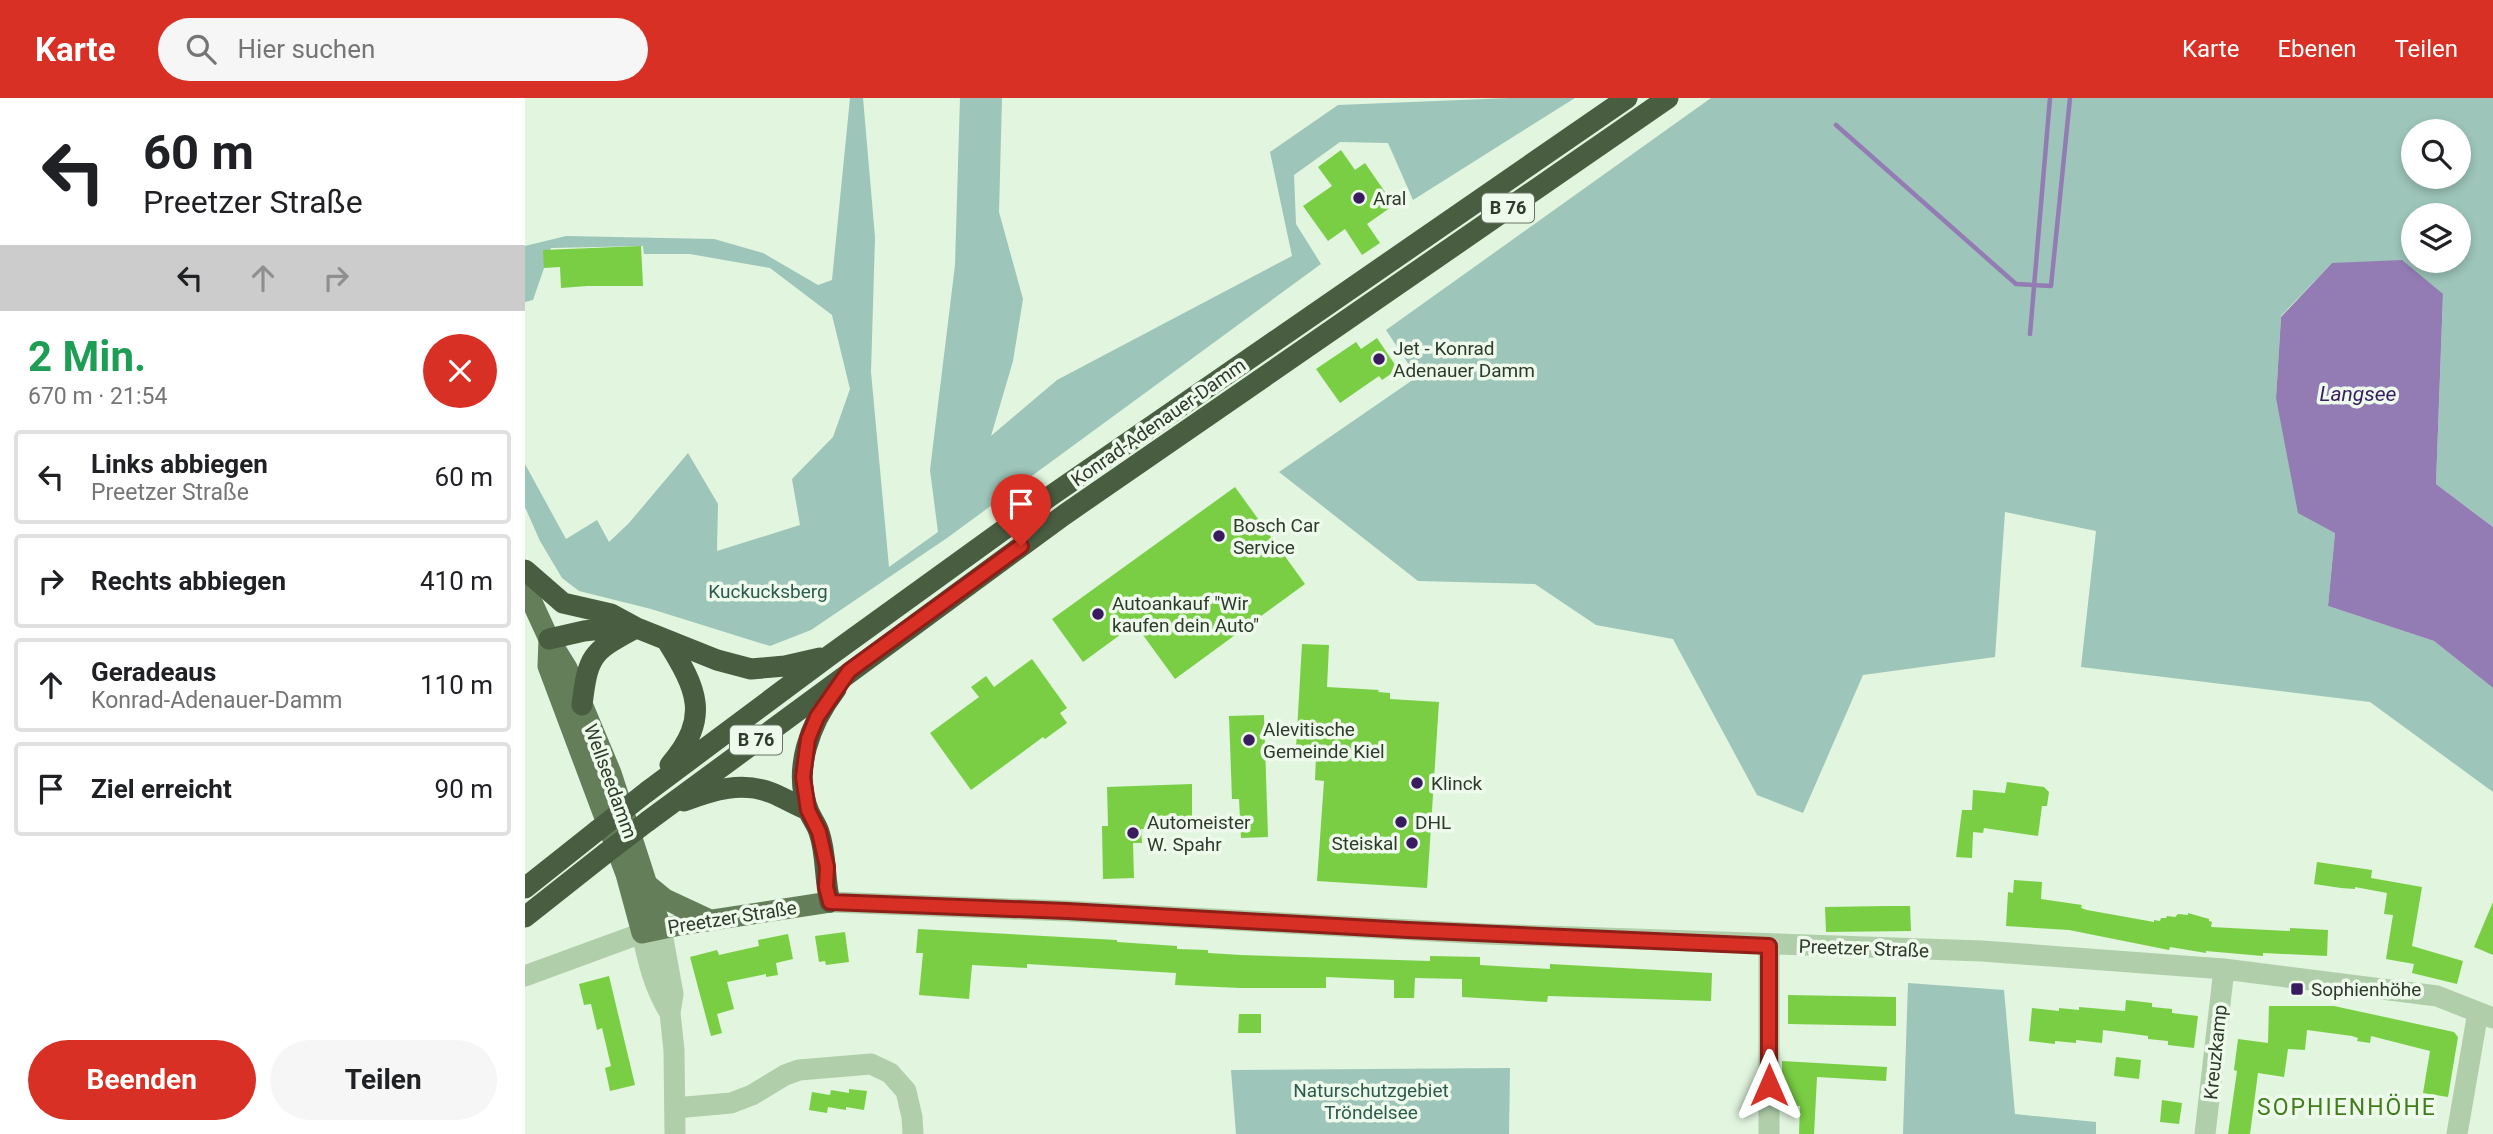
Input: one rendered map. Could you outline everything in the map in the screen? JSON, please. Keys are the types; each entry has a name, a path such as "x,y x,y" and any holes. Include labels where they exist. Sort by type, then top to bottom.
{"highway":[{"name":"Konrad-Adenauer-Damm","path":"648,791 829,656 1112,453 1627,98"},
{"name":"Konrad-Adenauer-Damm","path":"655,815 1126,471 1668,98"},
{"path":"525,570 563,603 611,614 667,641 730,664 751,669 785,666 829,656"},
{"path":"549,639 584,631 637,628"},
{"path":"582,705 587,666 606,644 637,628"},
{"path":"648,791 689,740 696,709 689,677 667,641"},
{"path":"830,902 826,887 827,867 819,832 808,810 803,777 808,739 823,705 849,671"},
{"path":"655,815 723,788 747,787 772,793 808,810"},
{"name":"B 76","path":"525,888 648,791"},
{"name":"B 76","path":"525,917 655,815"}],"main road":[{"name":"Wellseedamm","path":"525,587 549,639 567,668 611,773 648,885 652,931"},
{"name":"Wellseedamm","path":"549,639 548,666 626,874 652,931"},
{"path":"648,885 665,899 710,920"},
{"name":"Preetzer Straße","path":"652,931 830,902"}],"street":[{"name":"Preetzer Straße","path":"830,902 1067,911 1769,946 1982,951 2224,970 2437,996 2485,1015"},
{"name":"Preetzer Straße","path":"525,976 652,931"},
{"path":"652,931 673,994 670,1013 674,1050 675,1134"},
{"path":"1769,946 1769,1134"},
{"name":"Kreuzkamp","path":"2205,1134 2224,970"},
{"path":"2457,1134 2485,1015"},
{"path":"675,1108 731,1103 799,1070 871,1063 890,1073 905,1091 912,1117 913,1134"}],"green space":[{"name":"Kuckucksberg","path":"850,98 863,98 875,237 871,372 889,567 938,532 930,470 955,265 960,98 1002,98 999,212 1023,299 1013,361 991,436 1057,380 1292,256 1270,152 1338,105 1575,98 1413,200 1388,143 1340,142 1294,175 1296,224 1321,264 947,538 811,630 770,646 651,609 579,591 562,578 540,541 525,507 525,464 566,539 597,520 609,542 629,523 688,453 718,504 717,551 800,525 792,479 833,437 850,389 832,315 770,268 690,254 644,254 643,246 551,248 533,300 525,302 525,246 566,236 714,239 763,253 818,285 832,280"},
{"path":"1711,98 2493,98 2493,527 2436,484 2443,295 2332,263 2281,316 2276,398 2335,533 2328,606 2434,641 2493,688 2493,792 2370,702 2081,667 2096,531 2005,512 1995,657 1863,675 1803,813 1757,795 1673,639 1596,625 1535,584 1418,581 1279,472 1417,377 1386,330"},
{"path":"1908,983 2004,990 2015,1114 2096,1122 2096,1134 1903,1134"},
{"name":"Naturschutzgebiet Tröndelsee","path":"1510,1068 1509,1134 1236,1134 1231,1070"}],"water":[{"name":"Langsee","path":"2401,260 2401,273 2418,273 2443,294 2436,484 2493,527 2493,688 2434,641 2328,606 2335,533 2298,513 2276,398 2281,317 2332,263"}],"building":[{"path":"1341,150 1355,170 1365,163 1394,205 1367,224 1380,243 1362,255 1345,229 1328,241 1303,206 1332,186 1318,167"},
{"path":"641,246 643,286 561,288 560,267 544,268 543,250"},
{"path":"1377,338 1398,369 1382,380 1379,376 1340,403 1316,369 1356,342 1361,349"},
{"name":"Bosch Car Service","path":"1235,487 1305,584 1175,679 1135,624 1083,662 1052,619"},
{"path":"1302,644 1329,645 1327,687 1379,690 1378,692 1390,693 1390,699 1439,702 1427,888 1317,881 1324,781 1315,780 1316,757 1299,756 1300,748 1296,748"},
{"path":"1032,659 1067,708 1060,713 1067,723 1045,739 1043,737 971,790 930,733 979,697 971,687 986,676 994,687"},
{"path":"1264,715 1268,837 1241,838 1239,799 1232,799 1229,716"},
{"path":"2007,782 2044,787 2049,792 2047,806 2042,806 2038,836 1984,828 1983,833 1973,832 1972,858 1956,857 1962,810 1972,810 1973,790 2005,793"},
{"path":"1192,784 1192,816 1199,816 1200,827 1141,829 1142,843 1133,843 1134,878 1103,879 1102,826 1108,826 1107,787"},
{"path":"2317,862 2372,870 2371,878 2422,887 2412,946 2463,961 2457,984 2412,973 2414,964 2386,959 2393,915 2384,914 2387,893 2314,884"},
{"path":"2014,880 2042,882 2041,899 2082,905 2081,908 2087,910 2154,922 2167,916 2175,917 2188,913 2209,919 2212,922 2211,927 2328,930 2327,956 2206,953 2170,947 2169,950 2069,930 2006,926 2008,892 2013,893"},
{"path":"2493,902 2493,955 2474,947"},
{"path":"1910,906 1911,931 1826,932 1825,907"},
{"path":"918,929 1117,940 1241,955 1430,961 1430,956 1480,957 1480,965 1550,969 1550,964 1712,973 1711,1001 1548,996 1547,1002 1462,997 1462,979 1415,978 1414,998 1394,998 1394,980 1326,977 1326,988 1240,988 1175,985 1176,973 1027,964 1027,968 972,965 969,999 919,995 923,953 916,953"},
{"path":"845,932 849,962 826,965 825,961 819,962 815,936"},
{"path":"788,934 793,959 776,963 778,975 766,977 766,974 727,982 734,1009 717,1014 722,1033 711,1036 690,957 717,950 719,955 759,946 758,940"},
{"path":"609,976 635,1085 610,1091 605,1068 611,1066 602,1028 597,1030 591,1004 584,1005 579,984"},
{"path":"1788,995 1896,997 1896,1026 1788,1024"},
{"path":"2126,1000 2152,1003 2152,1007 2172,1009 2172,1013 2198,1016 2194,1048 2168,1045 2168,1041 2148,1039 2148,1036 2103,1030 2102,1043 2076,1040 2076,1043 2055,1041 2055,1044 2029,1041 2032,1008 2059,1011 2059,1008 2079,1010 2079,1007 2125,1011"},
{"path":"2269,1006 2334,1006 2454,1032 2458,1037 2448,1097 2423,1093 2430,1051 2371,1036 2370,1043 2357,1041 2358,1038 2352,1036 2307,1030 2305,1050 2288,1049 2284,1077 2258,1073 2250,1134 2228,1134 2237,1071 2234,1070 2238,1039 2268,1043"},
{"path":"1239,1014 1261,1014 1261,1033 1238,1033"},
{"path":"2116,1057 2141,1060 2139,1079 2114,1076"},
{"path":"1782,1061 1887,1067 1886,1081 1817,1077 1814,1134 1799,1134 1800,1106 1786,1105 1786,1101 1782,1101"},
{"path":"849,1089 867,1091 864,1110 828,1107 827,1113 809,1110 812,1092 830,1095 831,1090 849,1093"},
{"path":"2162,1100 2182,1103 2179,1124 2160,1122"}],"waterway":[{"path":"2030,334 2050,98"},
{"path":"1836,125 2016,284 2051,286 2070,98"}],"place":[{"name":"Aral","path":"1359,198"},
{"name":"Jet - Konrad Adenauer Damm","path":"1379,359"},
{"name":"Bosch Car Service","path":"1219,536"},
{"name":"Autoankauf \"Wir kaufen dein Auto\"","path":"1098,614"},
{"name":"Alevitische Gemeinde Kiel","path":"1249,740"},
{"name":"Klinck","path":"1417,783"},
{"name":"DHL","path":"1401,822"},
{"name":"Automeister W. Spahr","path":"1133,833"},
{"name":"Steiskal","path":"1412,843"},
{"name":"Sophienhöhe","path":"2297,989"}],"district":[{"name":"SOPHIENHÖHE","path":"2347,1107"}],"route":[{"path":"1021,546 849,671 823,705 808,739 803,777 808,810 819,832 827,867 826,887 830,902 897,903 1769,946 1769,1085"}]}
